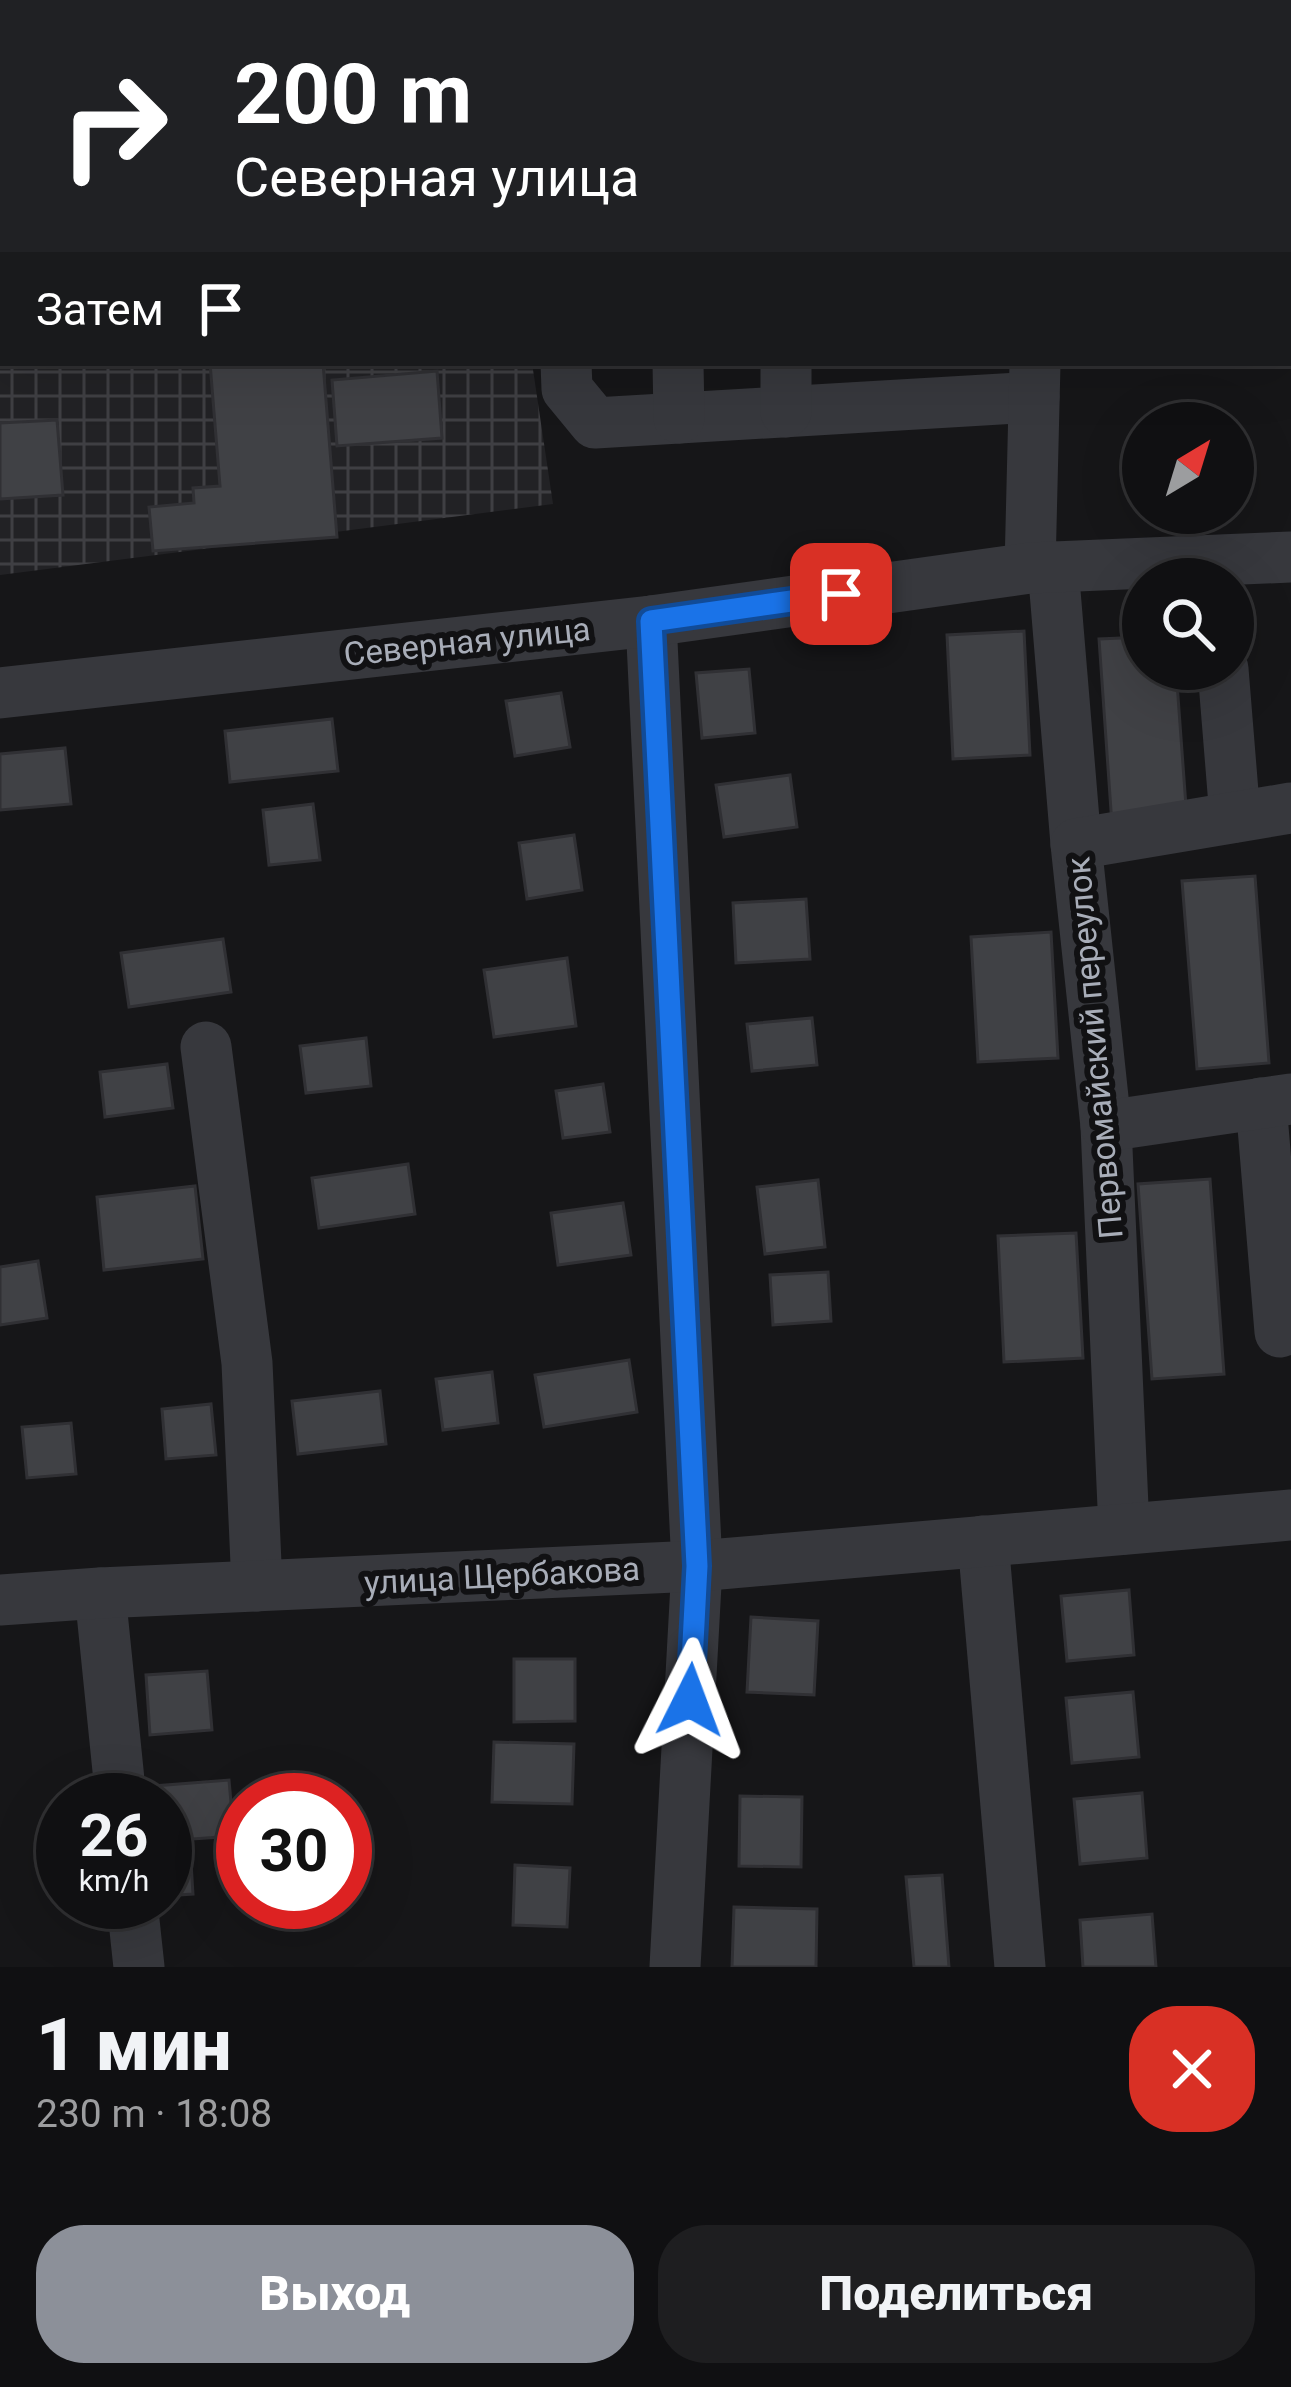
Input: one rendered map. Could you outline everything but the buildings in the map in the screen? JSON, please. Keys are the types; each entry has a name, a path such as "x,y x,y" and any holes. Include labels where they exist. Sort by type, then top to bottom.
{"street":[{"path":"566,366 567,388 595,423 679,418 786,387 1034,380"},
{"path":"678,366 679,418"},
{"name":"Первомайский переулок","path":"1034,380 1042,567 1106,1126 1124,1529"},
{"name":"Северная улица","path":"1254,563 1291,557"},
{"name":"Северная улица","path":"0,693 651,621 1042,567 1122,568"},
{"path":"651,621 697,1566 675,1967"},
{"path":"1225,690 1235,817"},
{"path":"1076,844 1291,808"},
{"path":"206,1046 247,1363 257,1586"},
{"path":"1106,1126 1276,1101 1280,1332"},
{"name":"улица Щербакова","path":"0,1600 697,1566 1291,1515"},
{"path":"983,1541 1020,1967"},
{"path":"100,1593 119,1773"},
{"path":"135,1929 139,1967"}],"shaded area":[{"path":"0,366 532,366 553,504 0,575"}],"route":[{"path":"690,1700 697,1566 651,621 841,594"}]}
